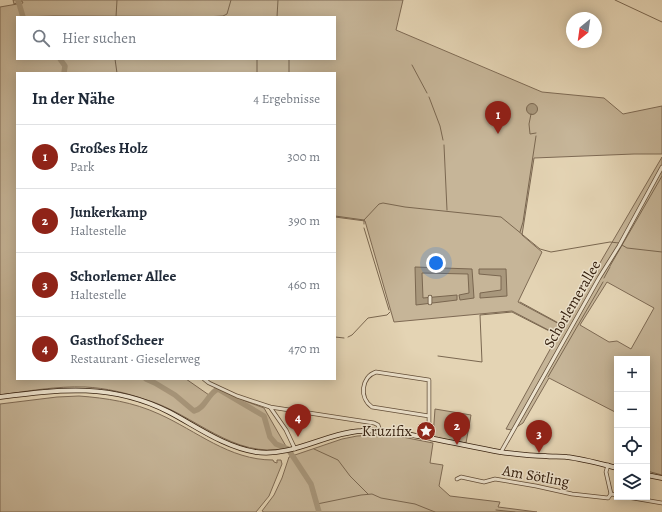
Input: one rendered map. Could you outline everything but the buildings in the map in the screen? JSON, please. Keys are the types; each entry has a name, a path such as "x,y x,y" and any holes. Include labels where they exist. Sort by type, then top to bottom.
{"street":[{"name":"Schorlemerallee","path":"501,452 599,278 619,246 662,167"},
{"path":"430,297 430,303"},
{"path":"429,416 372,407 366,402 363,394 367,378 376,372 429,380 429,416 429,438"},
{"path":"205,380 237,396 270,407 374,423 378,425 380,431"},
{"path":"0,397 63,390 107,392 128,396 168,411 224,441 255,452 272,453 285,451 344,433 380,431 429,438 501,452 527,455 566,456 614,467"},
{"path":"270,407 286,430 294,449"},
{"path":"608,466 606,472 611,494"},
{"path":"650,476 662,478"},
{"name":"Am Sötling","path":"457,479 461,477 484,482 495,479 591,497 608,498 611,494 614,494"},
{"path":"644,500 662,503"}],"shaded area":[{"path":"13,0 403,0 396,30 542,92 604,98 623,114 662,106 662,154 534,158 522,235 542,252 518,302 563,326 662,157 662,475 650,472 650,356 614,356 614,411 549,378 523,423 512,430 506,429 558,335 512,311 394,322 365,221 336,217 336,72 16,72 16,380 187,380 209,395 216,388 221,389 237,398 264,408 287,448 268,450 249,448 215,434 164,407 132,395 109,390 85,387 64,387 0,395 0,7 23,3 22,1 14,4","holes":["607,282 654,308 631,349 617,341 609,342 580,325"]},
{"path":"532,103 536,105 538,109 536,113 532,115 528,113 526,109 528,105"},
{"path":"415,267 472,269 474,298 460,300 459,295 469,293 468,274 422,273 423,298 457,295 457,300 416,305"},
{"path":"479,269 506,269 507,296 480,298 480,293 501,290 501,276 479,274"},
{"path":"79,396 109,399 139,406 159,414 228,450 257,459 273,460 277,463 277,460 281,460 282,464 269,496 256,512 0,512 0,404 57,397"},
{"path":"435,409 471,415 466,443 433,437"},
{"path":"387,434 433,443 430,463 443,465 439,486 450,496 500,502 498,507 537,512 262,511 274,495 289,457 342,439 357,436"}],"waterway":[{"path":"18,0 23,16"},
{"path":"116,16 117,0"},
{"path":"223,16 227,14 231,0"},
{"path":"277,16 278,0"},
{"path":"615,0 662,22"},
{"path":"61,60 65,66 64,72"},
{"path":"115,60 117,72"},
{"path":"257,60 257,72"},
{"path":"289,60 289,72"},
{"path":"412,65 427,93"},
{"path":"429,97 440,126 443,140"},
{"path":"531,114 529,124 530,134 536,133"},
{"path":"520,232 523,222 536,136"},
{"path":"444,145 447,210"},
{"path":"610,266 662,176"},
{"path":"364,224 364,220 379,204 383,203 405,207 501,217 540,249 551,252 610,242 619,243"},
{"path":"336,216 364,220"},
{"path":"364,228 389,310"},
{"path":"622,245 627,248 662,252"},
{"path":"604,278 610,267"},
{"path":"548,377 603,282"},
{"path":"520,302 564,326"},
{"path":"348,337 352,335 368,318 387,315 390,312"},
{"path":"438,356 482,362 480,315 512,312 559,336"},
{"path":"336,337 344,338"},
{"path":"148,380 175,395 194,411 198,410 218,389 264,416 270,437 276,444 288,449 311,484 319,512"},
{"path":"314,449 338,460 350,476 368,494"},
{"path":"317,504 372,494 381,498 415,504 435,512"},
{"path":"496,510 515,512"}],"place":[{"name":"Großes Holz","path":"498,134"},
{"name":"Kruzifix","path":"426,431"},
{"name":"Gasthof Scheer","path":"298,437"},
{"name":"Junkerkamp","path":"457,445"},
{"name":"Schorlemer Allee","path":"539,453"}]}
